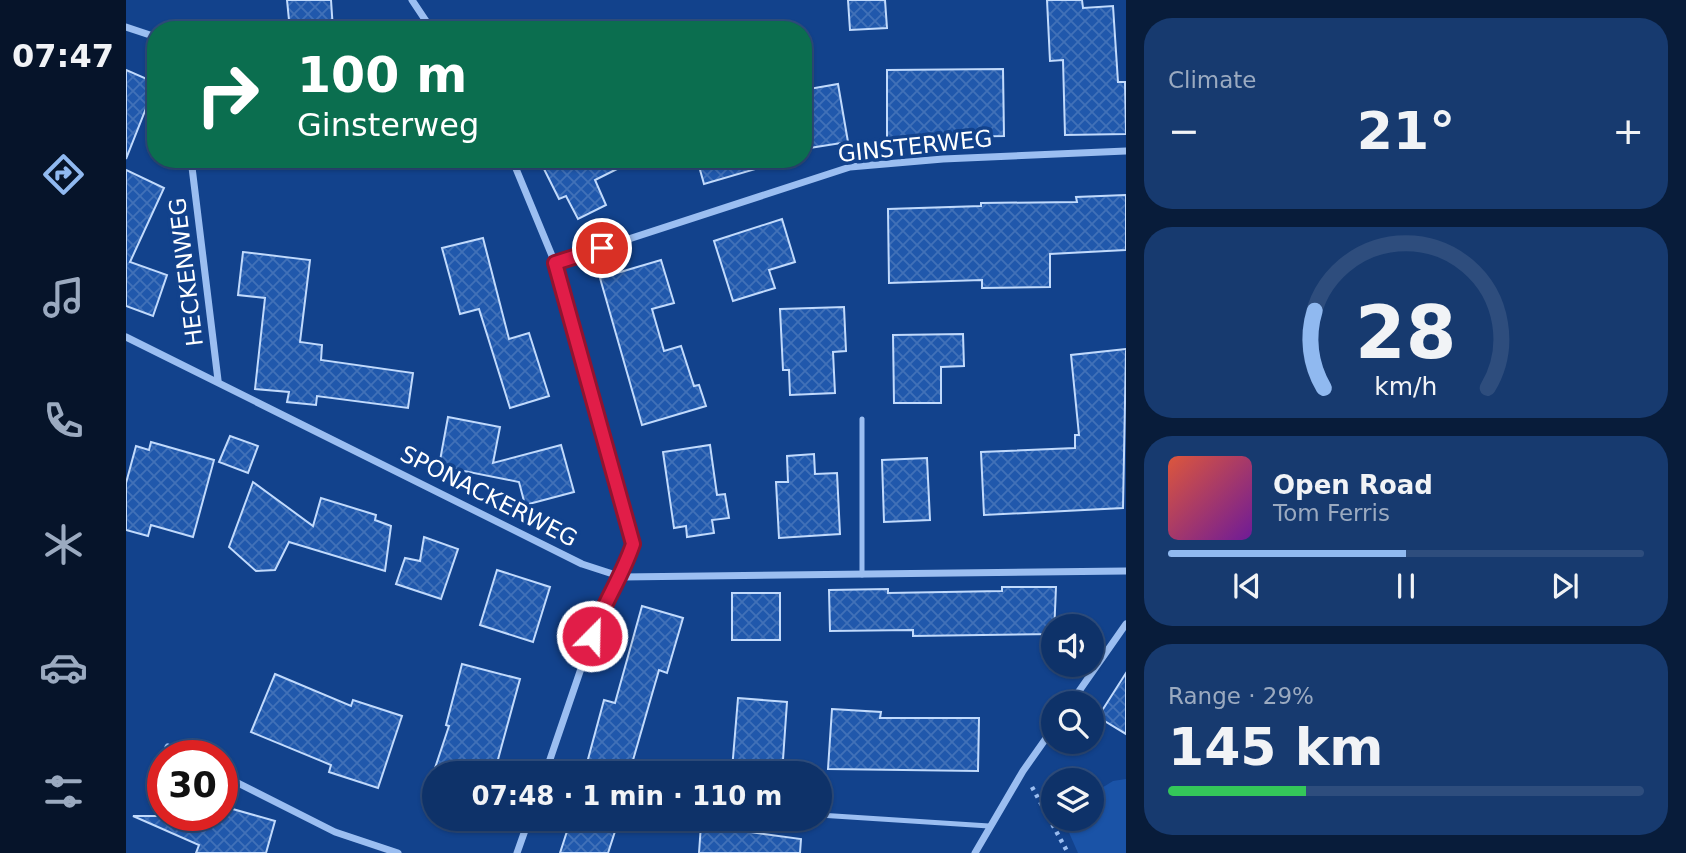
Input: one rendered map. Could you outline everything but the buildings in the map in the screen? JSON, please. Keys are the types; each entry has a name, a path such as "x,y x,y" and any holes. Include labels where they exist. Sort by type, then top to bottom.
{"street":[{"path":"412,0 426,21"},
{"path":"126,27 147,34"},
{"name":"GINSTERWEG","path":"555,263 850,167 1126,151"},
{"name":"HECKENWEG","path":"192,168 218,380"},
{"path":"516,168 555,263 633,544 622,577 600,613 549,761"},
{"name":"SPONACKERWEG","path":"126,337 218,380 582,564 622,577 1126,571"},
{"path":"1079,691 1126,624"},
{"path":"975,853 1041,745"},
{"path":"238,783 335,832 398,853"},
{"path":"517,853 525,831"}],"lane":[{"path":"862,419 862,575"},
{"path":"832,816 989,827"}],"path":[{"path":"1023,771 1068,853"}],"shaded area":[{"path":"1126,779 1126,853 1078,853 1068,831 1104,831 1104,787 1113,781"}],"route":[{"path":"592,636 600,613 622,577 633,544 555,263 602,248"}]}
